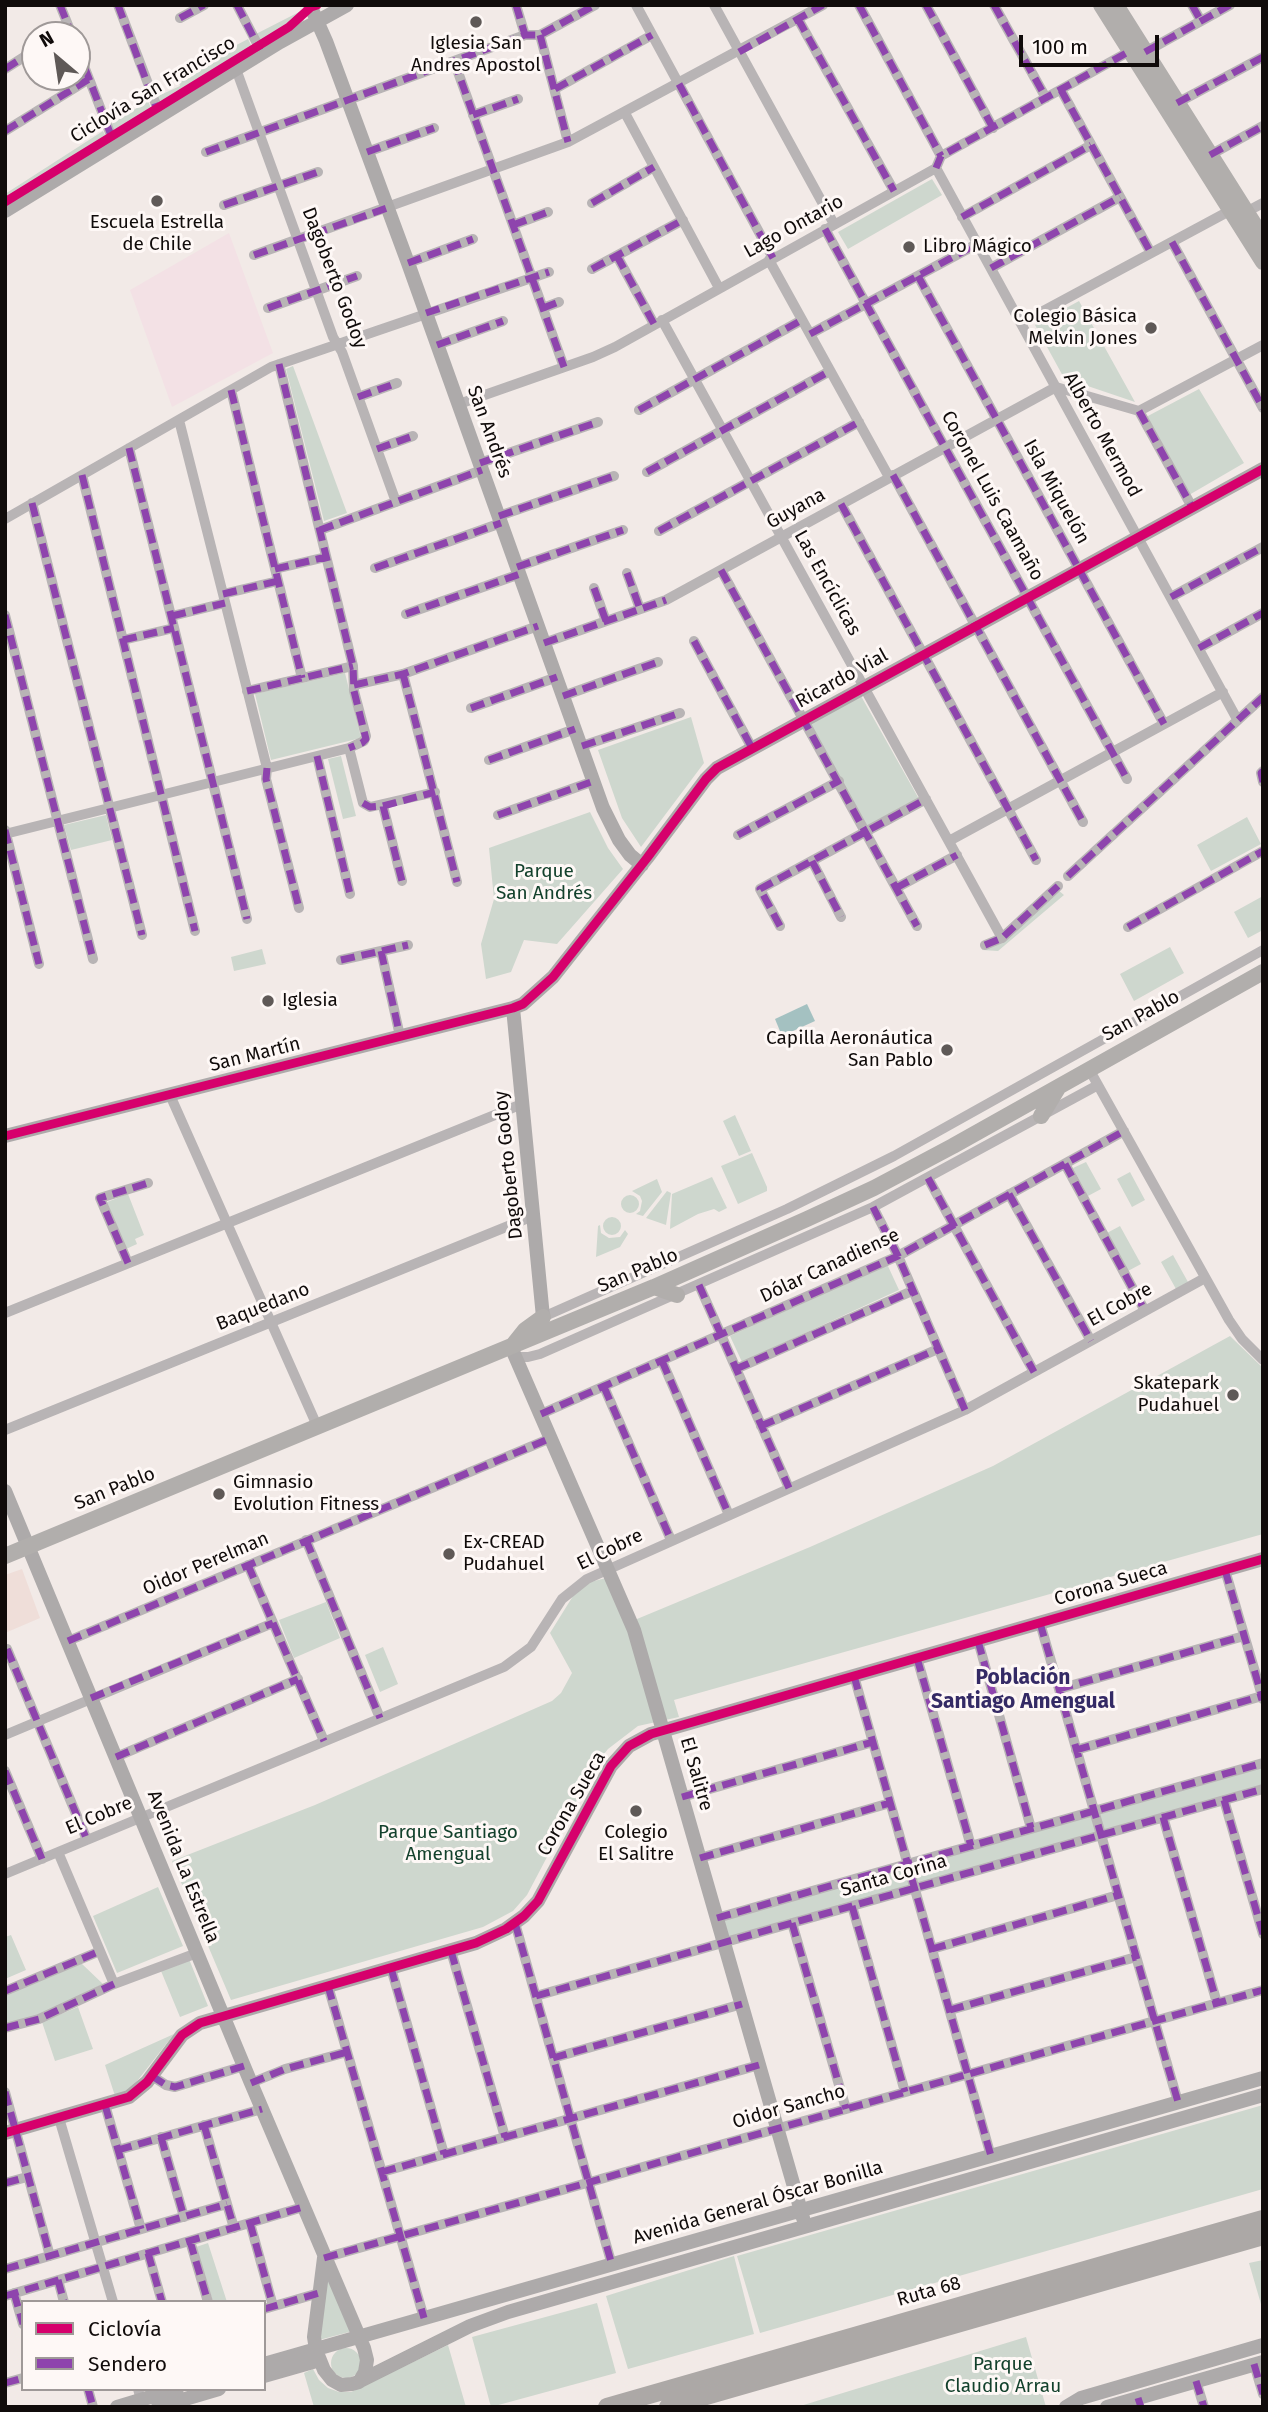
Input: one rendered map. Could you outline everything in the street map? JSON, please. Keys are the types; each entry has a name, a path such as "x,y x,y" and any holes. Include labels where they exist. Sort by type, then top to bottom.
{"highway":[{"name":"Ruta 68","path":"607,2407 1263,2219"},
{"name":"Ruta 68","path":"668,2407 1263,2236"}],"main road":[{"path":"1101,5 1177,103 1210,155 1263,262"},
{"path":"1116,5 1137,52 1239,209 1263,238"},
{"name":"San Pablo","path":"5,1556 317,1428 513,1352 807,1219 904,1172 1263,972"},
{"path":"1041,1116 1060,1085"},
{"path":"801,1240 807,1219"},
{"path":"654,1287 677,1295"},
{"path":"513,1352 525,1330 543,1317"}],"street":[{"path":"118,5 160,115"},
{"path":"180,18 204,5"},
{"path":"237,5 262,53"},
{"name":"San Andrés","path":"310,5 408,263 608,819 630,855 642,865"},
{"path":"516,5 525,35"},
{"path":"206,152 525,35 540,36 595,5"},
{"path":"636,5 830,372 976,626 1083,822"},
{"name":"Coronel Luis Caamaño","path":"714,5 830,227 866,303 1127,779"},
{"path":"254,255 568,142 740,52 823,5"},
{"path":"859,5 941,156"},
{"path":"926,5 993,128"},
{"path":"994,5 1046,98"},
{"path":"1192,5 1201,21"},
{"path":"936,168 941,156 1061,89 1230,5"},
{"path":"5,211 262,53 344,6"},
{"path":"798,19 894,191"},
{"path":"555,89 652,35"},
{"path":"540,36 568,142"},
{"path":"1177,103 1263,57"},
{"path":"5,69 21,59"},
{"path":"454,61 564,367"},
{"name":"Dagoberto Godoy","path":"236,69 396,502"},
{"path":"91,84 114,143"},
{"path":"1061,89 1151,253"},
{"path":"5,131 70,91"},
{"path":"473,115 518,99"},
{"path":"625,113 719,288"},
{"path":"1210,155 1263,126"},
{"path":"367,152 434,128"},
{"path":"962,217 1091,145"},
{"path":"592,203 654,167"},
{"name":"Lago Ontario","path":"458,404 604,352 936,168"},
{"name":"Alberto Mermod","path":"936,168 1237,719"},
{"path":"224,205 318,172"},
{"path":"991,268 1120,197"},
{"path":"1021,323 1172,242 1239,209 1263,203"},
{"path":"513,225 548,212"},
{"path":"592,269 682,220"},
{"path":"408,263 473,239"},
{"path":"1172,242 1263,408"},
{"path":"810,334 977,244"},
{"name":"Las Encíclicas","path":"617,256 694,378 1002,938"},
{"path":"5,519 278,364 549,272"},
{"path":"268,307 356,276"},
{"name":"Isla Miquelón","path":"918,276 1164,724"},
{"path":"543,308 559,302"},
{"path":"639,410 802,320"},
{"path":"437,345 502,321"},
{"path":"1056,387 1139,411 1263,345"},
{"path":"39,964 6,833 349,748 366,739 354,685 353,666 278,364"},
{"path":"647,472 830,372"},
{"path":"358,397 397,383"},
{"name":"Guyana","path":"544,643 666,600 1056,387"},
{"path":"231,390 302,678"},
{"path":"1139,411 1192,507"},
{"path":"179,420 267,768 266,779 299,908"},
{"path":"320,530 598,422"},
{"path":"659,531 859,422"},
{"path":"377,449 413,436"},
{"path":"129,448 247,919"},
{"name":"Ricardo Vial","path":"513,1008 529,1000 550,981 710,774 752,748 1263,469"},
{"path":"82,475 195,931"},
{"path":"375,568 614,476"},
{"path":"32,503 142,935"},
{"path":"841,504 1036,860"},
{"path":"405,614 623,530"},
{"path":"1171,597 1263,547"},
{"path":"275,569 326,556"},
{"path":"721,570 917,926"},
{"path":"627,573 640,609"},
{"path":"172,616 278,581"},
{"path":"594,588 606,621"},
{"path":"1199,648 1263,613"},
{"path":"5,615 93,959"},
{"path":"354,685 403,674 538,626"},
{"path":"122,640 174,628"},
{"path":"694,641 752,748"},
{"path":"564,696 658,662"},
{"path":"247,691 353,666"},
{"path":"403,674 457,882"},
{"path":"471,708 556,677"},
{"path":"949,841 1223,692"},
{"path":"1068,876 1263,697"},
{"path":"582,746 680,713"},
{"path":"489,760 575,729"},
{"path":"349,748 363,803 370,807 435,793"},
{"path":"317,756 351,894"},
{"path":"1263,771 1263,782"},
{"path":"498,815 594,781"},
{"path":"737,835 839,781"},
{"path":"780,926 760,889 926,799"},
{"path":"383,806 402,881"},
{"path":"1128,927 1263,851"},
{"path":"897,887 957,855"},
{"path":"811,861 841,917"},
{"path":"985,945 1002,938 1058,886"},
{"path":"341,960 408,945"},
{"name":"San Pablo","path":"543,1317 787,1209 894,1156 1263,950"},
{"path":"381,951 400,1036"},
{"name":"Dagoberto Godoy","path":"513,1008 543,1317"},
{"name":"San Martín","path":"5,1136 513,1008"},
{"path":"1089,1069 1236,1331 1263,1360"},
{"name":"San Pablo","path":"513,1352 528,1357 540,1354 801,1240 873,1207 1098,1085"},
{"path":"170,1095 317,1428"},
{"path":"5,1313 522,1104"},
{"name":"Dólar Canadiense","path":"541,1415 898,1256 1124,1131"},
{"path":"1065,1164 1145,1311"},
{"path":"928,1178 1034,1372"},
{"path":"128,1263 100,1198 148,1183"},
{"path":"1009,1194 1091,1341"},
{"path":"873,1207 898,1256 965,1410"},
{"name":"Baquedano","path":"5,1430 533,1216"},
{"name":"El Cobre","path":"5,1874 511,1662 536,1641 567,1593 587,1579 965,1410 1205,1278"},
{"path":"699,1286 789,1488"},
{"path":"736,1369 912,1291"},
{"path":"761,1426 938,1349"},
{"name":"El Salitre","path":"513,1352 634,1630 806,2226"},
{"path":"662,1361 729,1515"},
{"path":"604,1387 671,1540"},
{"name":"Oidor Perelman","path":"68,1641 551,1438"},
{"name":"Avenida La Estrella","path":"5,1491 261,2109 359,2337 367,2364 359,2382"},
{"path":"306,1540 380,1718"},
{"name":"Corona Sueca","path":"10,2132 129,2097 152,2076 186,2030 200,2022 451,1951 487,1939 515,1923 537,1901 616,1758 637,1741 663,1731 1263,1559"},
{"path":"248,1565 324,1741"},
{"path":"1076,1749 1262,1698 1225,1570"},
{"path":"5,1734 273,1623"},
{"path":"1040,1623 1178,2102"},
{"path":"1059,1689 1244,1636"},
{"path":"978,1640 1031,1828"},
{"path":"7,1649 87,1840"},
{"path":"917,1658 971,1846"},
{"path":"854,1676 991,2156"},
{"path":"116,1757 298,1679"},
{"path":"682,1797 873,1742"},
{"name":"Santa Corina","path":"717,1918 1263,1763"},
{"path":"5,1771 42,1859"},
{"name":"Santa Corina","path":"536,1996 1263,1789"},
{"path":"1224,1800 1263,1934"},
{"path":"700,1858 890,1803"},
{"path":"1163,1817 1217,2003"},
{"path":"58,1852 114,1984"},
{"path":"932,1949 1118,1895"},
{"path":"852,1906 905,2092"},
{"path":"515,1923 612,2264"},
{"path":"792,1923 846,2109"},
{"path":"5,1991 100,1951"},
{"path":"451,1951 505,2137"},
{"path":"5,2028 39,2019 114,1984 197,1953"},
{"path":"950,2010 1136,1957"},
{"path":"391,1968 444,2154"},
{"path":"328,1986 425,2318"},
{"name":"Oidor Sancho","path":"324,2258 1263,1990"},
{"path":"553,2058 742,2004"},
{"path":"251,2083 285,2069 347,2052"},
{"path":"382,2172 759,2065"},
{"path":"152,2076 175,2087 244,2066"},
{"name":"Avenida General Óscar Bonilla","path":"266,2375 359,2337 1263,2078"},
{"path":"5,2092 10,2132 27,2177 50,2256"},
{"name":"Avenida General Óscar Bonilla","path":"359,2382 459,2331 495,2316 1263,2095"},
{"path":"105,2105 141,2229"},
{"path":"118,2150 261,2109"},
{"path":"59,2118 112,2300"},
{"path":"204,2125 234,2228"},
{"path":"161,2137 184,2217"},
{"path":"5,2183 27,2177"},
{"path":"6,2268 227,2204"},
{"path":"21,2320 10,2295 303,2207"},
{"path":"250,2223 269,2308 319,2293"},
{"path":"190,2241 207,2300"},
{"path":"148,2253 161,2300"},
{"path":"324,2258 314,2337 318,2355 329,2378 338,2384 359,2382"},
{"path":"58,2280 63,2300"},
{"path":"1070,2405 1263,2345"},
{"name":"Avenida General Óscar Bonilla","path":"266,2364 318,2355"},
{"path":"1107,2407 1140,2402 1196,2381 1259,2363 1263,2394"},
{"path":"1196,2381 1204,2407"},
{"path":"117,2407 140,2395 165,2391"},
{"path":"158,2407 212,2391"}],"shaded area":[{"path":"229,233 273,353 172,407 130,290"},
{"path":"22,1569 40,1618 5,1633 5,1575"}],"green space":[{"path":"299,12 305,22 262,48 254,35"},
{"path":"248,39 254,51 160,108 156,97 180,86 177,76"},
{"path":"148,101 153,113 114,137 110,125"},
{"path":"103,131 109,143 5,208 5,194"},
{"path":"932,179 942,195 848,249 838,232"},
{"path":"1079,301 1135,402 1064,378 1035,325"},
{"path":"293,366 347,513 324,521 286,369"},
{"path":"1199,389 1244,463 1189,495 1146,417"},
{"path":"345,673 361,738 271,760 255,694"},
{"path":"861,696 919,799 867,826 810,724"},
{"path":"691,717 704,763 641,847 622,818 598,750"},
{"path":"341,756 356,816 343,819 328,759"},
{"name":"Parque San Andrés","path":"590,812 608,848 623,869 557,944 524,940 511,972 486,979 481,944 494,899 489,848"},
{"path":"106,815 112,840 71,850 64,825"},
{"path":"1247,817 1261,844 1211,871 1197,845"},
{"path":"1058,890 1064,895 998,951 982,950 982,943 1001,938"},
{"path":"1263,896 1263,930 1248,938 1234,912"},
{"path":"1170,947 1184,973 1134,1001 1120,974"},
{"path":"262,949 266,964 234,971 231,957"},
{"path":"735,1115 751,1151 739,1156 723,1121"},
{"path":"752,1153 767,1191 738,1204 721,1166"},
{"path":"1086,1162 1101,1189 1088,1196 1073,1168"},
{"path":"1130,1172 1145,1200 1132,1207 1117,1179"},
{"path":"712,1177 727,1208 719,1212 714,1209 698,1214 670,1229 672,1194"},
{"path":"657,1179 662,1192 643,1216 636,1214 640,1211 642,1201 640,1196 632,1191"},
{"path":"667,1191 671,1193 666,1225 646,1218"},
{"path":"128,1194 144,1235 135,1239 137,1244 126,1249 107,1202"},
{"path":"630,1195 636,1198 639,1204 636,1210 630,1213 624,1210 621,1204 624,1198"},
{"path":"608,1217 616,1217 621,1226 619,1233 608,1235 603,1230 603,1222"},
{"path":"600,1225 601,1233 609,1238 620,1237 625,1230 628,1234 620,1247 596,1257 598,1226"},
{"path":"1120,1226 1141,1264 1128,1271 1107,1233"},
{"path":"1173,1255 1188,1282 1176,1289 1161,1262"},
{"path":"887,1264 899,1290 742,1362 730,1336"},
{"name":"Parque Santiago Amengual","path":"1230,1336 1263,1368 1263,1534 674,1700 679,1717 638,1726 608,1749 596,1764 527,1895 513,1911 483,1927 231,2000 172,1861 315,1805 552,1701 561,1693 572,1673 550,1633 573,1596 590,1582 606,1578 625,1624 810,1547 993,1466"},
{"path":"326,1602 340,1638 294,1658 279,1620"},
{"path":"383,1647 398,1684 380,1692 365,1655"},
{"path":"1263,1767 1263,1786 726,1938 721,1921"},
{"path":"158,1887 183,1946 117,1973 93,1916"},
{"path":"11,1935 26,1970 5,1979 5,1937"},
{"path":"189,1959 208,2006 180,2017 161,1971"},
{"path":"81,1963 103,1984 39,2015 5,2024 5,1995"},
{"path":"78,2007 93,2049 55,2061 42,2022"},
{"path":"174,2034 134,2085 115,2096 105,2065"},
{"path":"1263,2105 1263,2189 760,2333 737,2256"},
{"path":"208,2243 226,2300 212,2300 196,2247"},
{"path":"734,2256 754,2334 628,2369 606,2296"},
{"path":"1263,2260 1263,2311 1249,2263"},
{"path":"331,2281 353,2331 319,2340 326,2283"},
{"path":"597,2303 616,2373 491,2407 472,2337"},
{"name":"Parque Claudio Arrau","path":"1026,2337 1046,2407 797,2407"},
{"path":"448,2345 466,2407 314,2407 304,2373 313,2369 319,2380 328,2388 351,2392"},
{"path":"346,2348 357,2352 361,2363 357,2374 346,2378 335,2374 331,2363 335,2352"}],"water":[{"path":"807,1004 815,1021 782,1036 775,1019"}],"marked path":[{"path":"60,5 66,21"},
{"path":"118,5 158,112"},
{"path":"180,18 204,5"},
{"path":"237,5 260,50"},
{"path":"516,5 525,35"},
{"path":"206,152 525,35 540,35 595,5"},
{"path":"739,52 823,5"},
{"path":"859,5 941,156"},
{"path":"926,5 993,128"},
{"path":"994,5 1046,98"},
{"path":"1192,5 1201,21"},
{"path":"1145,52 1230,5"},
{"path":"798,19 894,191"},
{"path":"540,35 568,142"},
{"path":"555,89 652,35"},
{"path":"936,168 941,156 1130,51"},
{"path":"1177,103 1263,57"},
{"path":"5,69 21,59"},
{"path":"454,61 564,367"},
{"path":"91,84 114,143"},
{"path":"679,84 773,258"},
{"path":"1061,90 1151,253"},
{"path":"5,131 70,91"},
{"path":"473,115 518,99"},
{"path":"1210,155 1263,126"},
{"path":"367,152 434,128"},
{"path":"962,217 1091,145"},
{"path":"592,203 654,167"},
{"path":"224,205 318,172"},
{"path":"991,268 1120,197"},
{"path":"254,255 387,208"},
{"path":"513,225 548,212"},
{"path":"592,269 683,220"},
{"path":"825,229 1127,779"},
{"path":"408,263 473,239"},
{"path":"1172,242 1263,408"},
{"path":"810,334 977,244"},
{"path":"617,256 654,324"},
{"path":"426,313 549,272"},
{"path":"268,308 357,276"},
{"path":"918,276 1164,724"},
{"path":"543,308 559,302"},
{"path":"639,410 802,320"},
{"path":"437,345 503,321"},
{"path":"279,364 353,666 354,691 366,739 349,748"},
{"path":"647,472 830,371"},
{"path":"358,397 397,383"},
{"path":"231,390 302,678"},
{"path":"1139,411 1192,507"},
{"path":"480,463 598,422"},
{"path":"659,531 859,422"},
{"path":"377,449 413,436"},
{"path":"129,448 247,919"},
{"path":"320,530 482,470"},
{"path":"82,475 195,931"},
{"path":"893,475 1083,822"},
{"path":"499,516 614,476"},
{"path":"32,503 142,935"},
{"path":"841,504 1036,860"},
{"path":"375,568 501,523"},
{"path":"517,567 623,530"},
{"path":"1171,597 1263,547"},
{"path":"275,569 326,557"},
{"path":"721,570 917,926"},
{"path":"627,573 640,609"},
{"path":"406,614 520,574"},
{"path":"223,594 278,581"},
{"path":"594,588 606,621"},
{"path":"544,643 666,600"},
{"path":"172,616 225,603"},
{"path":"1199,648 1263,613"},
{"path":"5,615 93,959"},
{"path":"354,685 403,674 538,626"},
{"path":"123,640 174,628"},
{"path":"694,641 752,748"},
{"path":"563,696 658,662"},
{"path":"247,691 353,666"},
{"path":"403,674 457,882"},
{"path":"471,708 557,677"},
{"path":"1068,876 1263,697"},
{"path":"582,746 680,713"},
{"path":"489,760 575,729"},
{"path":"317,756 350,894"},
{"path":"267,768 266,779 299,908"},
{"path":"1263,771 1263,782"},
{"path":"498,815 594,781"},
{"path":"738,835 839,781"},
{"path":"363,803 370,807 383,806 435,792"},
{"path":"780,926 760,889 926,799"},
{"path":"383,806 402,881"},
{"path":"5,830 39,964"},
{"path":"1128,927 1263,851"},
{"path":"896,888 957,855"},
{"path":"812,861 841,917"},
{"path":"985,945 1002,938 1058,886"},
{"path":"341,960 408,945"},
{"path":"381,951 400,1036"},
{"path":"541,1414 898,1256 1124,1131"},
{"path":"1065,1164 1145,1311"},
{"path":"928,1178 1034,1372"},
{"path":"128,1263 100,1198 148,1183"},
{"path":"1009,1194 1091,1341"},
{"path":"873,1207 898,1256 965,1410"},
{"path":"699,1285 789,1488"},
{"path":"736,1369 912,1291"},
{"path":"761,1426 938,1349"},
{"path":"662,1361 729,1515"},
{"path":"604,1387 671,1540"},
{"path":"68,1641 551,1438"},
{"path":"306,1540 380,1718"},
{"path":"248,1565 324,1741"},
{"path":"1225,1570 1263,1700"},
{"path":"91,1698 273,1623"},
{"path":"1040,1623 1178,2102"},
{"path":"1059,1689 1244,1636"},
{"path":"978,1641 1031,1828"},
{"path":"7,1649 87,1840"},
{"path":"917,1658 971,1846"},
{"path":"854,1676 991,2156"},
{"path":"116,1757 298,1679"},
{"path":"1076,1750 1262,1696"},
{"path":"682,1797 873,1742"},
{"path":"717,1918 1263,1763"},
{"path":"5,1771 42,1859"},
{"path":"536,1996 1263,1789"},
{"path":"1224,1800 1263,1934"},
{"path":"700,1858 890,1803"},
{"path":"1163,1817 1217,2003"},
{"path":"932,1949 1118,1895"},
{"path":"852,1906 905,2092"},
{"path":"515,1923 612,2265"},
{"path":"792,1923 846,2109"},
{"path":"5,1991 100,1951"},
{"path":"451,1951 505,2137"},
{"path":"950,2010 1136,1957"},
{"path":"391,1968 444,2154"},
{"path":"5,2028 39,2019 114,1984"},
{"path":"328,1986 424,2318"},
{"path":"324,2258 1263,1990"},
{"path":"553,2058 742,2004"},
{"path":"251,2083 285,2069 347,2052"},
{"path":"382,2172 759,2065"},
{"path":"152,2076 175,2087 244,2066"},
{"path":"5,2092 50,2256"},
{"path":"105,2105 141,2229"},
{"path":"118,2150 262,2109"},
{"path":"204,2125 234,2228"},
{"path":"161,2137 184,2217"},
{"path":"5,2183 27,2177"},
{"path":"5,2269 227,2204"},
{"path":"5,2296 303,2207"},
{"path":"250,2223 273,2306"},
{"path":"190,2241 207,2300"},
{"path":"148,2253 161,2300"},
{"path":"58,2280 63,2300"},
{"path":"14,2293 21,2317"},
{"path":"266,2308 319,2293"},
{"path":"1254,2364 1263,2394"},
{"path":"5,2383 21,2379"},
{"path":"1196,2381 1204,2407"},
{"path":"89,2391 93,2407"},
{"path":"1138,2398 1141,2407"}],"cycle path":[{"name":"Ciclovía San Francisco","path":"5,202 289,27 311,7 317,5"},
{"path":"5,1136 523,1004 553,977 717,768 1263,469"},
{"path":"5,2133 129,2097 147,2082 182,2035 200,2023 476,1943 506,1929 538,1901 611,1766 629,1746 651,1734 1263,1559"}],"place":[{"name":"Iglesia San Andres Apostol","path":"476,22"},
{"name":"Escuela Estrella de Chile","path":"157,201"},
{"name":"Libro Mágico","path":"909,247"},
{"name":"Colegio Básica Melvin Jones","path":"1151,328"},
{"name":"Iglesia","path":"268,1001"},
{"name":"Capilla Aeronáutica San Pablo","path":"947,1050"},
{"name":"Skatepark Pudahuel","path":"1233,1395"},
{"name":"Gimnasio Evolution Fitness","path":"219,1494"},
{"name":"Ex-CREAD Pudahuel","path":"449,1554"},
{"name":"Colegio El Salitre","path":"636,1811"}],"district":[{"name":"Población Santiago Amengual","path":"1023,1690"}]}
